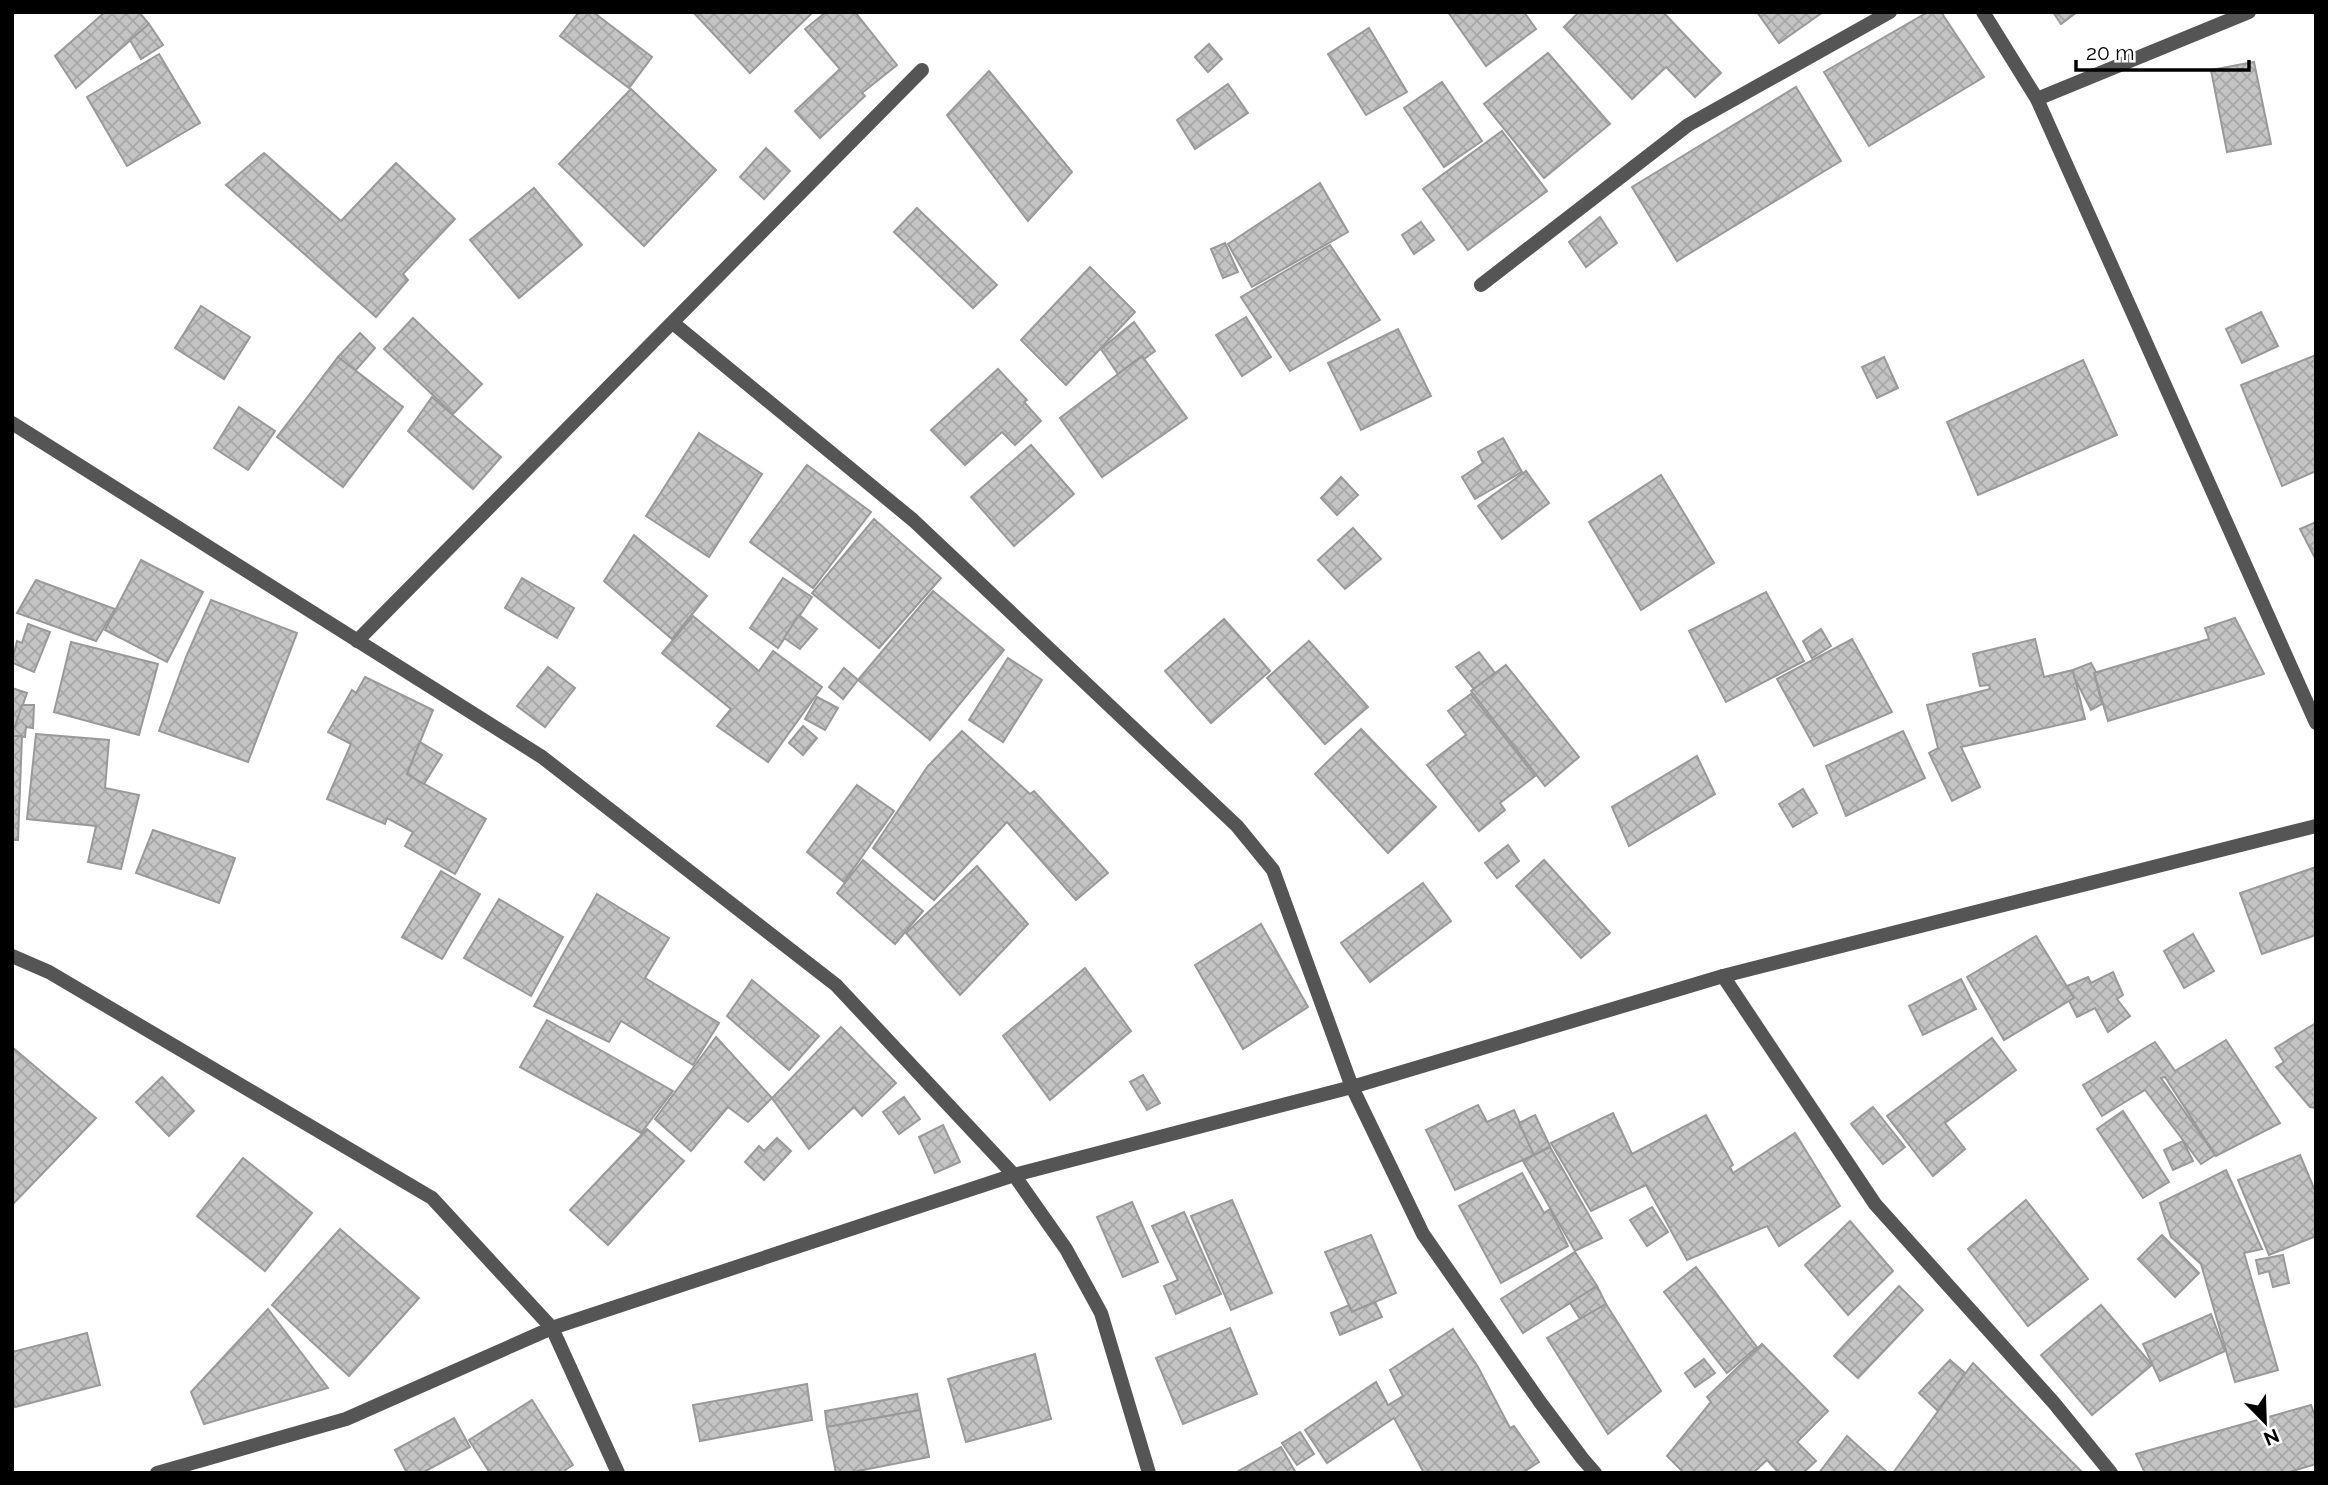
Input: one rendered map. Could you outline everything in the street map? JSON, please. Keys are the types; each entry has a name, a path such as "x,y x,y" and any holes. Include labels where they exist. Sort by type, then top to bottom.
{"street":[{"path":"1480,285 1688,125 1890,12"},
{"path":"1983,12 2037,99 2316,723"},
{"path":"2037,99 2249,12"},
{"path":"357,640 922,70"},
{"path":"673,323 913,520 1237,826 1272,870 1352,1087 1423,1234 1540,1402 1595,1473"},
{"path":"12,423 542,757 836,985 1014,1175 1066,1249 1101,1313 1149,1473"},
{"path":"157,1473 346,1419 552,1328 1014,1175 1352,1087 1723,976 2316,826"},
{"path":"12,956 49,972 432,1198 552,1328 618,1473"},
{"path":"1723,976 1875,1204 2054,1403 2111,1473"}],"building":[{"path":"105,12 139,12 149,24 76,88 55,56"},
{"path":"579,12 593,12 652,57 629,88 560,36"},
{"path":"693,12 813,12 750,73"},
{"path":"826,12 855,12 897,65 862,93 865,96 820,138 795,111 840,69 805,29"},
{"path":"1448,12 1524,12 1536,29 1486,66"},
{"path":"1579,12 1663,12 1721,73 1695,97 1666,67 1632,99 1564,27"},
{"path":"1757,12 1823,12 1779,43"},
{"path":"1928,12 1941,12 1984,77 1869,146 1824,72"},
{"path":"2053,12 2077,12 2061,24"},
{"path":"149,24 163,45 141,59 130,40"},
{"path":"1369,28 1407,92 1366,115 1328,54"},
{"path":"1209,44 1222,59 1208,72 1195,57"},
{"path":"1548,53 1610,124 1544,178 1484,104"},
{"path":"159,54 200,123 127,166 87,97"},
{"path":"2254,62 2271,144 2227,152 2211,70"},
{"path":"989,71 1072,172 1028,221 947,115"},
{"path":"1442,82 1482,141 1444,167 1404,108"},
{"path":"1228,84 1248,113 1195,149 1177,120"},
{"path":"1796,87 1841,161 1677,261 1632,187"},
{"path":"631,89 716,170 644,246 559,164"},
{"path":"1502,131 1547,191 1468,250 1423,189"},
{"path":"766,148 790,171 764,199 740,177"},
{"path":"264,153 341,221 396,163 455,219 403,274 408,280 376,317 226,185"},
{"path":"1320,183 1348,232 1252,287 1228,244"},
{"path":"534,188 582,245 519,298 470,240"},
{"path":"917,208 997,285 973,308 894,232"},
{"path":"1600,217 1617,243 1586,267 1569,242"},
{"path":"1421,222 1434,240 1414,254 1402,235"},
{"path":"1225,243 1238,272 1223,278 1211,249"},
{"path":"1330,245 1380,320 1290,371 1241,297"},
{"path":"1090,267 1135,312 1066,385 1021,340"},
{"path":"201,306 250,337 224,379 175,348"},
{"path":"2261,312 2278,346 2242,363 2226,329"},
{"path":"1246,317 1271,357 1242,376 1216,335"},
{"path":"413,318 482,384 453,414 384,349"},
{"path":"1134,322 1155,351 1144,359 1142,356 1118,374 1101,349"},
{"path":"1398,329 1431,396 1361,430 1328,363"},
{"path":"360,333 375,348 355,371 338,357"},
{"path":"2316,355 2316,471 2282,486 2241,385"},
{"path":"1142,356 1187,418 1102,477 1060,418"},
{"path":"338,357 403,407 343,487 277,437"},
{"path":"1884,357 1898,388 1877,398 1862,367"},
{"path":"2083,360 2117,435 1978,495 1947,422"},
{"path":"998,369 1027,400 1024,402 1041,421 1015,445 1002,432 965,465 931,430"},
{"path":"432,397 501,457 473,489 408,431"},
{"path":"239,407 275,431 248,470 214,448"},
{"path":"699,433 762,474 709,557 646,516"},
{"path":"1503,438 1522,472 1475,499 1462,477 1483,463 1478,452"},
{"path":"1031,445 1074,494 1014,546 971,497"},
{"path":"807,465 871,512 813,588 750,542"},
{"path":"1526,471 1549,503 1502,539 1478,506"},
{"path":"1661,475 1714,563 1641,610 1589,522"},
{"path":"1341,477 1358,495 1337,515 1321,498"},
{"path":"874,519 941,578 879,648 812,593"},
{"path":"2316,522 2316,560 2300,529"},
{"path":"1353,528 1381,559 1345,589 1318,560"},
{"path":"634,535 707,596 672,639 604,581"},
{"path":"141,560 203,592 167,662 105,630"},
{"path":"522,578 574,608 557,638 505,608"},
{"path":"783,578 812,597 778,648 750,628"},
{"path":"36,580 115,609 96,641 17,613"},
{"path":"933,591 1004,650 930,740 858,680"},
{"path":"1766,592 1804,661 1726,702 1689,631"},
{"path":"211,600 297,633 248,762 159,731 186,657"},
{"path":"799,615 817,629 800,649 784,638"},
{"path":"693,616 759,671 773,651 822,687 768,762 717,726 731,709 662,653"},
{"path":"2235,618 2264,674 2108,721 2094,673 2209,639 2205,628"},
{"path":"1224,619 1270,671 1211,723 1165,671"},
{"path":"28,624 50,632 34,672 12,661 17,641 22,643"},
{"path":"1821,629 1831,646 1812,658 1803,641"},
{"path":"1852,639 1892,712 1814,746 1777,679"},
{"path":"2035,639 2044,677 2073,670 2085,719 1961,747 1980,787 1952,801 1929,753 1938,748 1927,705 1990,689 1989,685 1980,686 1973,654"},
{"path":"1309,641 1368,707 1325,744 1267,678"},
{"path":"71,642 158,664 139,735 54,712"},
{"path":"1479,652 1495,673 1474,689 1456,667"},
{"path":"1008,658 1042,680 1003,742 969,720"},
{"path":"2091,663 2096,672 2094,673 2102,704 2091,710 2073,670"},
{"path":"1506,665 1579,757 1545,786 1471,691"},
{"path":"548,667 575,688 545,727 517,706"},
{"path":"844,668 858,680 843,699 829,687"},
{"path":"365,677 433,710 407,774 486,819 455,874 405,846 413,832 387,818 385,824 327,799 351,744 328,732 352,690 356,693"},
{"path":"12,688 27,693 15,727 12,726"},
{"path":"1471,694 1535,776 1500,803 1505,810 1479,831 1427,765 1466,735 1448,711"},
{"path":"817,697 838,708 825,730 805,719"},
{"path":"22,705 34,705 33,728 26,727 25,737 12,736 12,726 15,727"},
{"path":"803,726 817,738 803,755 789,743"},
{"path":"1361,729 1436,807 1388,853 1315,774"},
{"path":"962,731 1030,794 1034,791 1108,873 1076,900 1007,822 934,900 873,848 928,766"},
{"path":"1903,731 1925,778 1846,816 1826,766"},
{"path":"36,734 109,740 105,788 139,795 121,869 88,862 96,826 27,819"},
{"path":"12,736 22,736 18,840 12,840"},
{"path":"420,742 442,755 424,784 407,774"},
{"path":"1697,756 1715,794 1629,846 1612,807"},
{"path":"857,785 894,811 844,882 807,852"},
{"path":"1803,789 1817,813 1793,827 1779,804"},
{"path":"153,830 235,858 219,903 136,873"},
{"path":"1508,845 1519,861 1497,878 1485,863"},
{"path":"863,860 923,911 895,944 837,893"},
{"path":"1544,860 1610,933 1581,958 1516,886"},
{"path":"977,866 1028,924 960,995 906,933"},
{"path":"2316,867 2316,935 2262,954 2240,893"},
{"path":"441,871 480,894 442,959 402,937"},
{"path":"1423,883 1451,921 1370,982 1341,943"},
{"path":"597,894 669,938 645,978 719,1023 693,1065 621,1021 609,1042 534,1006"},
{"path":"499,899 563,937 531,996 464,958"},
{"path":"1261,924 1308,1007 1243,1049 1195,965"},
{"path":"2193,934 2214,971 2184,988 2164,951"},
{"path":"2036,936 2074,998 2004,1040 1967,977"},
{"path":"1085,968 1131,1031 1050,1100 1003,1036"},
{"path":"2113,972 2123,995 2117,999 2130,1016 2108,1032 2095,1008 2077,1017 2069,1001 2074,998 2067,986 2088,977 2091,983"},
{"path":"1961,979 1976,1009 1923,1035 1909,1006"},
{"path":"752,980 819,1036 789,1070 727,1016"},
{"path":"547,1020 673,1091 641,1133 520,1067"},
{"path":"2316,1023 2316,1108 2310,1107 2276,1067 2284,1062 2275,1048"},
{"path":"841,1027 896,1083 862,1116 854,1107 809,1149 772,1098"},
{"path":"716,1037 772,1098 748,1122 728,1107 691,1151 655,1119"},
{"path":"1992,1038 2016,1070 1945,1123 1965,1149 1933,1176 1887,1116"},
{"path":"2226,1040 2280,1123 2216,1156 2165,1077 2161,1078 2215,1155 2201,1164 2145,1090 2102,1116 2083,1085 2155,1042 2175,1071"},
{"path":"12,1047 96,1118 12,1205"},
{"path":"1143,1075 1160,1103 1147,1110 1130,1082"},
{"path":"162,1077 194,1111 169,1136 136,1102"},
{"path":"904,1097 920,1119 899,1134 883,1112"},
{"path":"1478,1105 1487,1122 1514,1110 1534,1155 1455,1190 1426,1130"},
{"path":"1873,1107 1905,1147 1883,1164 1851,1124"},
{"path":"2123,1111 2169,1182 2143,1198 2097,1129"},
{"path":"1613,1113 1632,1154 1706,1115 1733,1165 1730,1167 1733,1173 1795,1133 1840,1206 1779,1246 1767,1226 1687,1260 1646,1185 1591,1211 1551,1143"},
{"path":"1535,1115 1550,1146 1534,1155 1519,1123"},
{"path":"943,1125 960,1162 935,1173 919,1137"},
{"path":"647,1129 684,1161 608,1245 570,1210"},
{"path":"777,1138 791,1151 764,1180 745,1162 759,1146 764,1151"},
{"path":"2183,1141 2193,1161 2173,1170 2164,1150"},
{"path":"1550,1147 1602,1238 1575,1251 1523,1161"},
{"path":"2300,1155 2316,1193 2316,1236 2269,1255 2238,1180"},
{"path":"243,1158 312,1213 265,1271 197,1216"},
{"path":"2226,1170 2262,1249 2244,1253 2278,1370 2235,1382 2201,1264 2171,1237 2160,1203"},
{"path":"1522,1173 1544,1213 1550,1209 1568,1246 1501,1283 1459,1206"},
{"path":"1232,1200 1272,1293 1231,1310 1191,1216"},
{"path":"2026,1200 2088,1279 2028,1326 1968,1249"},
{"path":"1132,1202 1158,1262 1123,1277 1097,1217"},
{"path":"1652,1207 1668,1232 1647,1246 1630,1220"},
{"path":"1184,1212 1221,1294 1176,1314 1164,1286 1178,1280 1152,1226"},
{"path":"1850,1221 1893,1271 1848,1315 1805,1265"},
{"path":"340,1229 419,1298 349,1376 272,1305"},
{"path":"1371,1235 1396,1293 1352,1312 1325,1252"},
{"path":"2162,1235 2199,1273 2175,1297 2138,1259"},
{"path":"1575,1252 1597,1286 1523,1333 1501,1299"},
{"path":"2283,1255 2289,1283 2273,1287 2269,1271 2259,1274 2256,1260"},
{"path":"1696,1267 1757,1347 1727,1373 1664,1292"},
{"path":"1597,1286 1606,1304 1580,1319 1570,1303"},
{"path":"1899,1286 1923,1310 1858,1378 1834,1356"},
{"path":"1375,1302 1382,1317 1340,1335 1331,1313 1349,1305 1352,1312"},
{"path":"1606,1304 1661,1391 1608,1434 1547,1338"},
{"path":"2101,1305 2152,1365 2092,1415 2041,1355"},
{"path":"268,1309 328,1388 204,1424 191,1392"},
{"path":"2211,1314 2225,1351 2160,1381 2143,1344"},
{"path":"1230,1328 1257,1394 1183,1424 1156,1358"},
{"path":"1453,1329 1478,1367 1510,1428 1514,1426 1539,1462 1522,1473 1424,1473 1394,1418 1327,1463 1305,1430 1376,1382 1388,1405 1403,1396 1390,1370"},
{"path":"87,1333 100,1385 15,1407 12,1398 12,1352"},
{"path":"1762,1344 1828,1411 1797,1442 1816,1461 1803,1473 1779,1473 1767,1460 1753,1473 1684,1473 1667,1456 1711,1402 1707,1397"},
{"path":"1035,1354 1051,1419 966,1442 948,1379"},
{"path":"1704,1359 1715,1373 1695,1387 1685,1373"},
{"path":"1950,1360 1965,1373 1938,1411 1919,1393"},
{"path":"1973,1363 2083,1473 1893,1473"},
{"path":"807,1384 812,1420 700,1441 693,1405"},
{"path":"917,1394 920,1410 827,1427 825,1411"},
{"path":"532,1400 573,1465 565,1470 567,1473 490,1473 469,1440"},
{"path":"2311,1405 2316,1419 2316,1464 2286,1473 2145,1473 2136,1454"},
{"path":"920,1410 929,1457 836,1473 827,1427"},
{"path":"454,1418 470,1447 422,1473 407,1473 395,1450"},
{"path":"1300,1432 1314,1454 1297,1465 1282,1443"},
{"path":"1847,1436 1888,1473 1819,1473"},
{"path":"1281,1447 1296,1473 1235,1473"}]}
